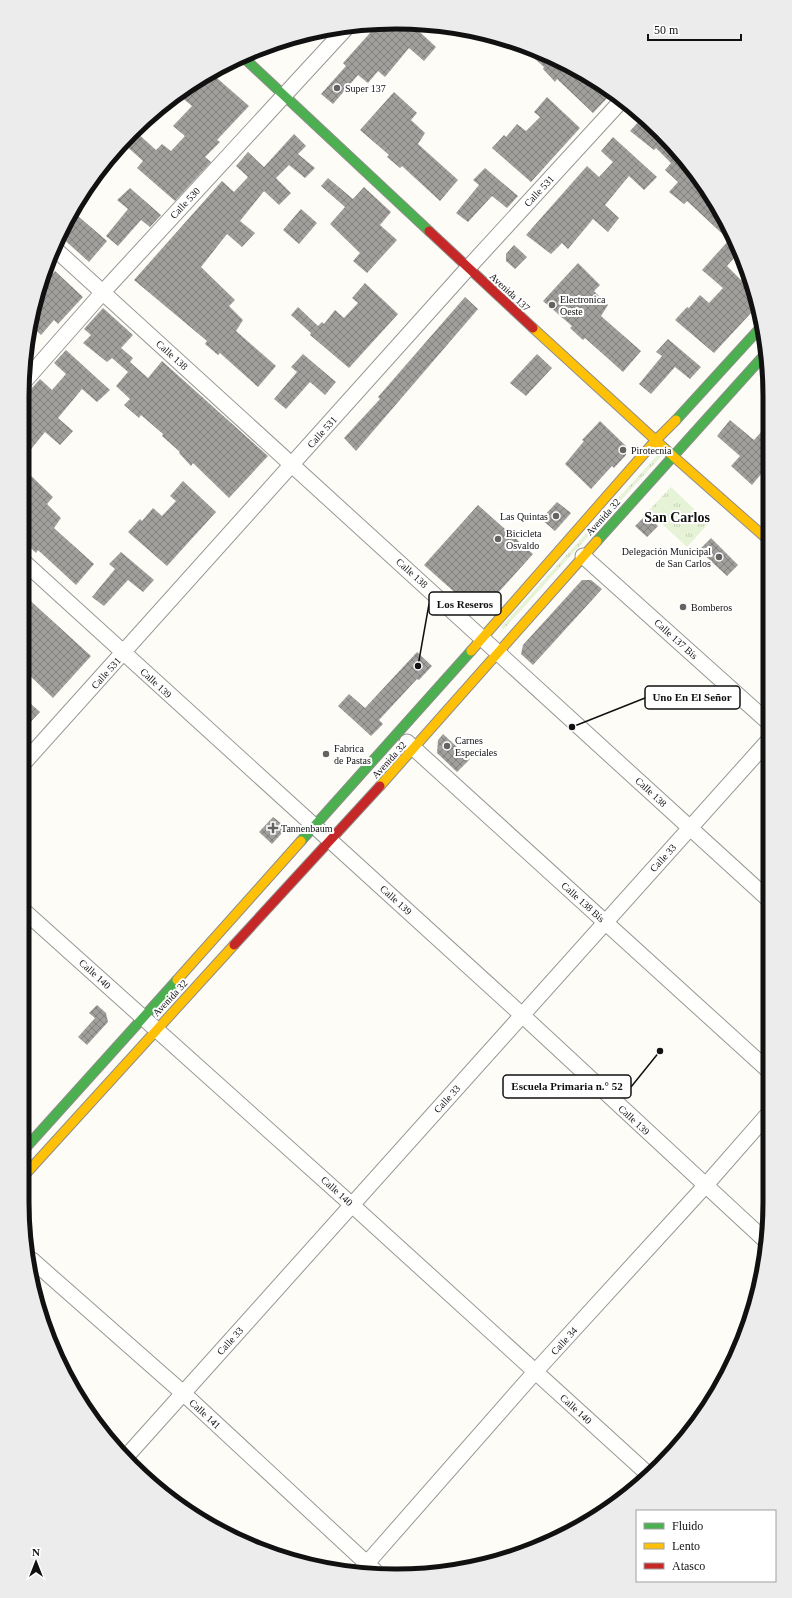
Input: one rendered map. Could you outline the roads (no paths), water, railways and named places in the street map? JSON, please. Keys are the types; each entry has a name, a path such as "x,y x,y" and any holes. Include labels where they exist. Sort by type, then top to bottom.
{"main road":[{"name":"Avenida 137","path":"247,61 286,95 468,268 673,456 763,535"},
{"name":"Avenida 32","path":"29,1144 483,638 656,440 757,331"},
{"name":"Avenida 32","path":"29,1170 156,1029 414,748 497,652 761,359"}],"street":[{"name":"Calle 530","path":"30,375 103,292 342,33"},
{"name":"Calle 531","path":"29,757 293,465 468,268 619,105"},
{"name":"Calle 138","path":"59,252 483,638 763,896"},
{"name":"Calle 137 Bis","path":"583,556 763,718"},
{"name":"Calle 139","path":"29,566 313,827 522,1015 761,1237"},
{"name":"Calle 138 Bis","path":"397,734 763,1066"},
{"name":"Calle 33","path":"129,1454 763,747"},
{"name":"Calle 140","path":"29,915 352,1205 645,1472"},
{"name":"Calle 34","path":"368,1568 535,1372 705,1186 763,1120"},
{"name":"Calle 141","path":"34,1262 183,1393 368,1568"}],"place":[{"name":"Super 137","path":"337,88"},
{"name":"Electronica Oeste","path":"552,305"},
{"name":"Pirotecnia","path":"623,450"},
{"name":"Las Quintas","path":"556,516"},
{"name":"Bicicleta Osvaldo","path":"498,539"},
{"name":"Delegación Municipal de San Carlos","path":"719,557"},
{"name":"Bomberos","path":"683,607"},
{"name":"Los Reseros","path":"418,666"},
{"name":"Uno En El Señor","path":"572,727"},
{"name":"Carnes Especiales","path":"447,746"},
{"name":"Fabrica de Pastas","path":"326,754"},
{"name":"Tannenbaum","path":"273,828"},
{"name":"Escuela Primaria n.° 52","path":"660,1051"}],"district":[{"name":"San Carlos","path":"677,517"}]}
